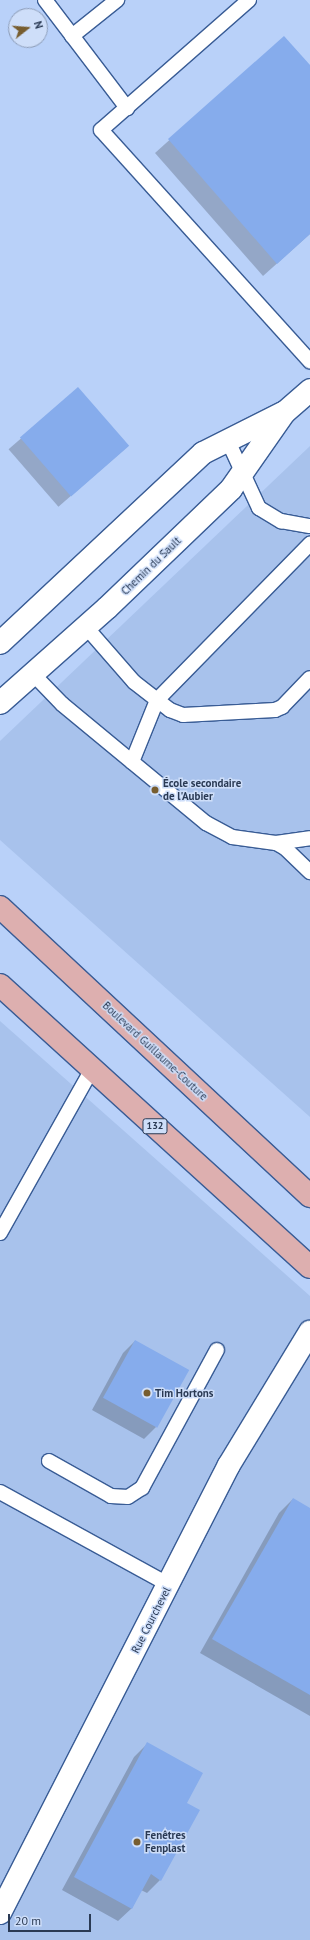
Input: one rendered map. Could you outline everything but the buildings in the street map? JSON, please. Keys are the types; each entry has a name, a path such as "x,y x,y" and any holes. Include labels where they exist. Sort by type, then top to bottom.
{"main road":[{"name":"Boulevard Guillaume-Couture","path":"0,907 310,1196"},
{"name":"132","path":"0,985 310,1267"}],"street":[{"name":"Chemin du Sault","path":"0,703 86,627 231,489 284,413 310,390"},
{"name":"Chemin du Sault","path":"0,643 203,453 284,413"},
{"name":"Rue Courchevel","path":"0,1914 229,1465 310,1332"}],"lane":[{"path":"45,0 126,108"},
{"path":"72,36 117,0"},
{"path":"249,0 102,130 310,361"},
{"path":"228,441 259,508 270,516 281,521 310,526"},
{"path":"132,762 157,700 310,544"},
{"path":"86,627 134,682 170,710 183,715 275,710 282,707 310,678"},
{"path":"33,674 62,704 220,832 248,840 276,843 310,838"},
{"path":"276,843 310,872"},
{"path":"0,1233 92,1069"},
{"path":"50,1461 111,1496 128,1496 142,1488 217,1350"},
{"path":"0,1492 169,1585"}],"shaded area":[{"name":"École secondaire de l'Aubier","path":"310,446 310,1117 0,840 0,741"},
{"path":"0,1021 310,1296 310,1940 0,1940"}],"place":[{"name":"École secondaire de l'Aubier","path":"155,790"},
{"name":"Tim Hortons","path":"147,1393"},
{"name":"Fenêtres Fenplast","path":"137,1842"}]}
